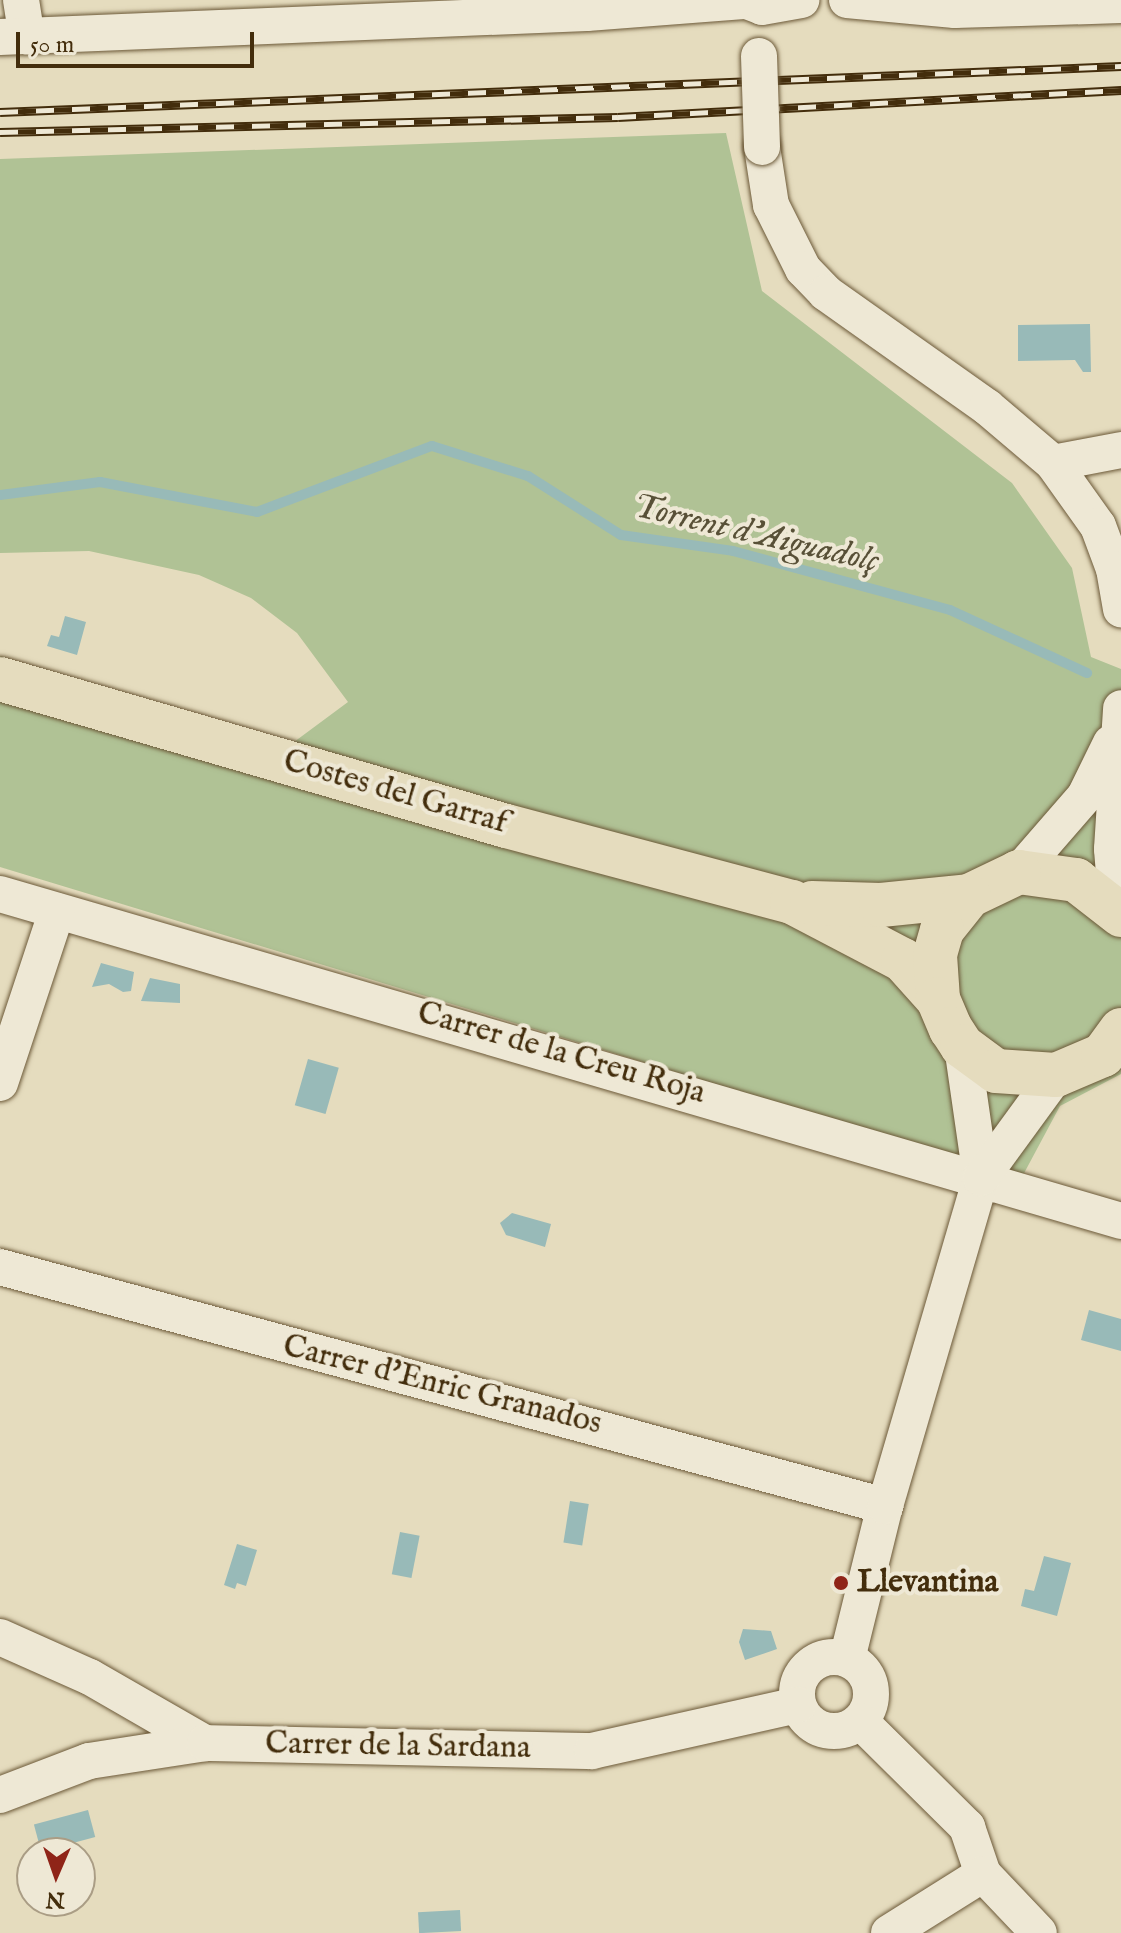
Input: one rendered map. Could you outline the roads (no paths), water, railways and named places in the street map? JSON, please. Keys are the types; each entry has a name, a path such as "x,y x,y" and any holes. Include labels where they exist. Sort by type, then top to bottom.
{"main road":[{"name":"Costes del Garraf","path":"0,679 506,826 792,902"},
{"path":"792,902 881,905 969,896 1019,872 1076,880 1119,912"},
{"path":"938,999 935,955 942,930 969,896"},
{"path":"792,902 903,960 938,999 962,1046 996,1071 1056,1075 1115,1045"}],"street":[{"path":"21,0 14,37 409,12 587,13 801,0"},
{"path":"409,12 492,0"},
{"path":"847,0 955,10 1027,3 1121,5"},
{"path":"766,2 759,56 762,147 771,205 803,269 826,293 987,407 1053,463 1114,540 1121,609"},
{"path":"1053,463 1121,450"},
{"path":"1019,872 1085,796 1120,718"},
{"path":"1119,912 1112,849 1120,718"},
{"name":"Carrer de la Creu Roja","path":"0,894 1121,1221"},
{"path":"0,1083 57,911"},
{"path":"962,1046 981,1178"},
{"path":"847,1659 885,1506 981,1178 1056,1075"},
{"name":"Carrer d'Enric Granados","path":"0,1267 885,1506"},
{"path":"0,1637 90,1677 205,1743"},
{"path":"831,1656 847,1659 862,1668 870,1682 871,1702 860,1721 827,1731 810,1723 798,1705 802,1675 813,1663 831,1656"},
{"name":"Carrer de la Sardana","path":"0,1795 89,1761 205,1743 592,1751 798,1705"},
{"path":"860,1721 967,1827 983,1874 1039,1933"},
{"path":"889,1933 983,1874"}],"water":[{"path":"1090,324 1091,372 1083,372 1075,360 1018,361 1018,325"},
{"path":"65,616 86,622 77,655 47,646 51,635 59,637"},
{"path":"101,963 134,972 131,991 123,992 109,984 92,987"},
{"path":"150,978 180,984 180,1003 141,1001"},
{"path":"308,1059 339,1068 326,1114 295,1105"},
{"path":"512,1213 551,1224 545,1247 506,1235 500,1223"},
{"path":"1089,1310 1121,1319 1121,1351 1081,1340"},
{"path":"570,1501 589,1504 582,1545 563,1542"},
{"path":"400,1532 420,1536 411,1578 392,1574"},
{"path":"237,1544 257,1550 246,1586 237,1583 235,1589 224,1585"},
{"path":"1044,1556 1071,1563 1057,1616 1021,1606 1025,1589 1034,1591"},
{"path":"743,1629 771,1631 777,1649 745,1660 739,1642"},
{"path":"88,1810 95,1837 37,1837 34,1824"},
{"path":"460,1910 461,1931 419,1933 418,1912"}],"waterway":[{"name":"Torrent d'Aiguadolç","path":"0,495 100,482 257,512 432,446 528,476 621,535 733,551 950,610 1087,673"}],"railway":[{"path":"0,112 1121,66"},
{"path":"0,132 618,117 1121,90"}],"place":[{"name":"Llevantina","path":"841,1583"}]}
